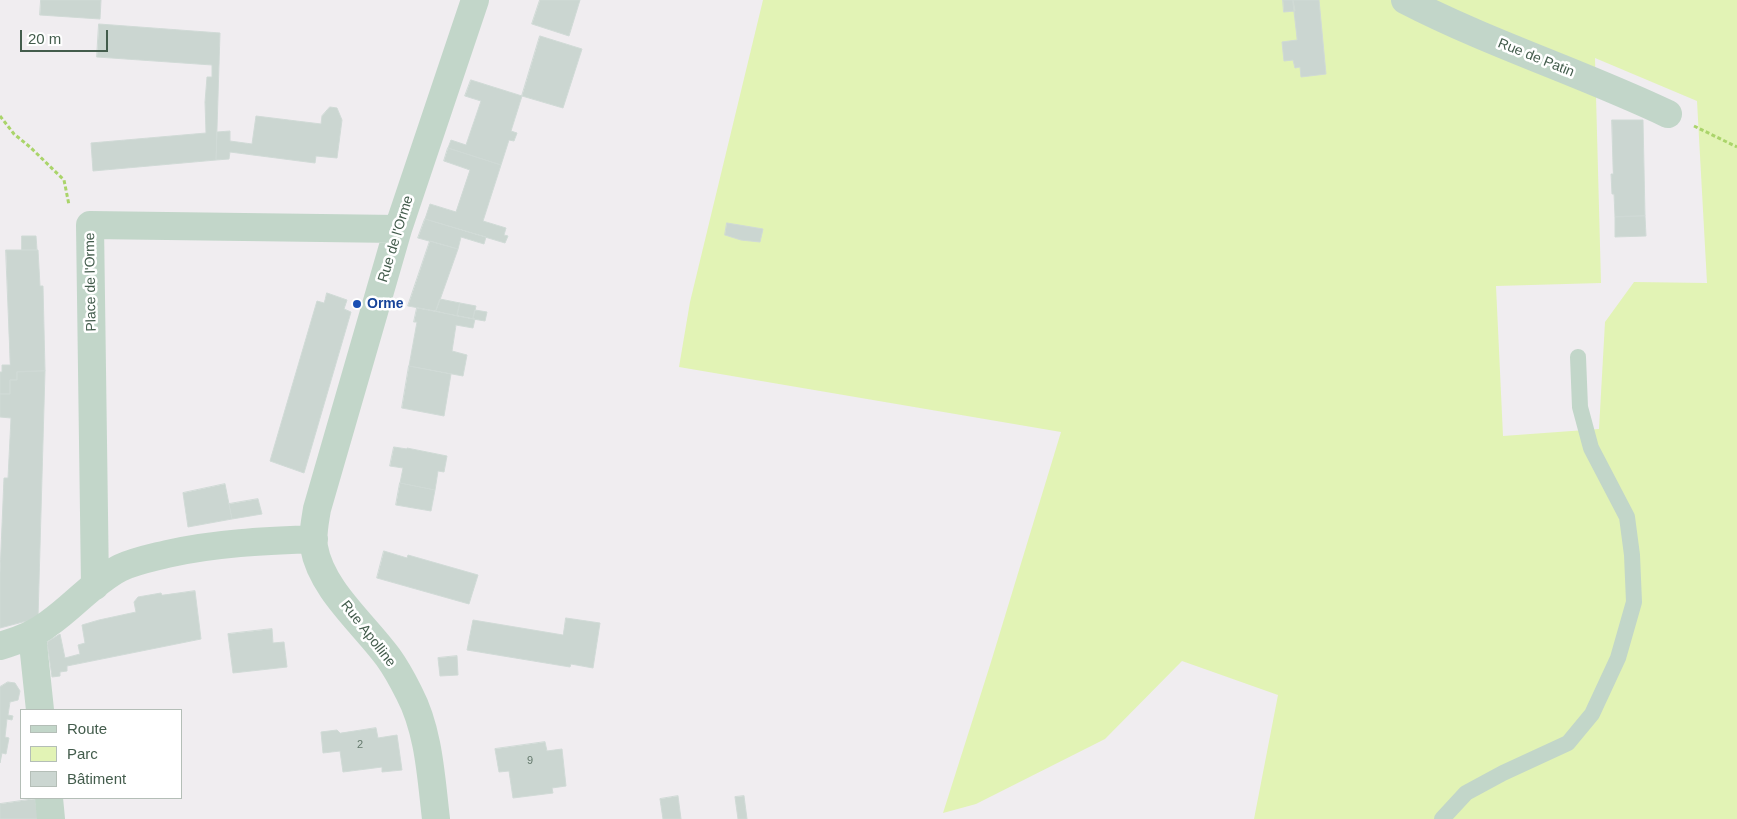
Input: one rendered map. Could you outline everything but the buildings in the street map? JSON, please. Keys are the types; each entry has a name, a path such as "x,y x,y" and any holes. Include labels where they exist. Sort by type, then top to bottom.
{"street":[{"name":"Rue de Patin","path":"1405,0 1427,12 1502,45 1630,96 1668,114"},
{"name":"Rue de l'Orme","path":"314,539 313,530 317,509 398,229 469,2"},
{"name":"Place de l'Orme","path":"95,586 90,225 398,229"},
{"path":"0,646 32,634 55,619 119,569 134,562 194,548 261,541 314,539"},
{"name":"Rue Apolline","path":"314,539 318,561 327,580 388,657 410,694 424,734 436,819"},
{"path":"32,634 40,709"},
{"path":"48,799 51,819"}],"lane":[{"path":"1442,819 1466,793 1503,773 1568,743 1592,714 1618,658 1634,602 1632,555 1627,517 1591,448 1580,407 1578,357"}],"path":[{"path":"1668,114 1737,147"},
{"path":"0,116 14,134 30,146 64,180 70,208 90,225"}],"green space":[{"path":"763,0 1737,0 1737,819 1254,819 1278,695 1182,661 1105,739 976,804 943,813 1061,432 679,367 690,302","holes":["1595,58 1697,101 1707,283 1634,282 1605,322 1599,429 1503,436 1496,286 1601,283"]}],"place":[{"name":"Orme","path":"357,304"}]}
